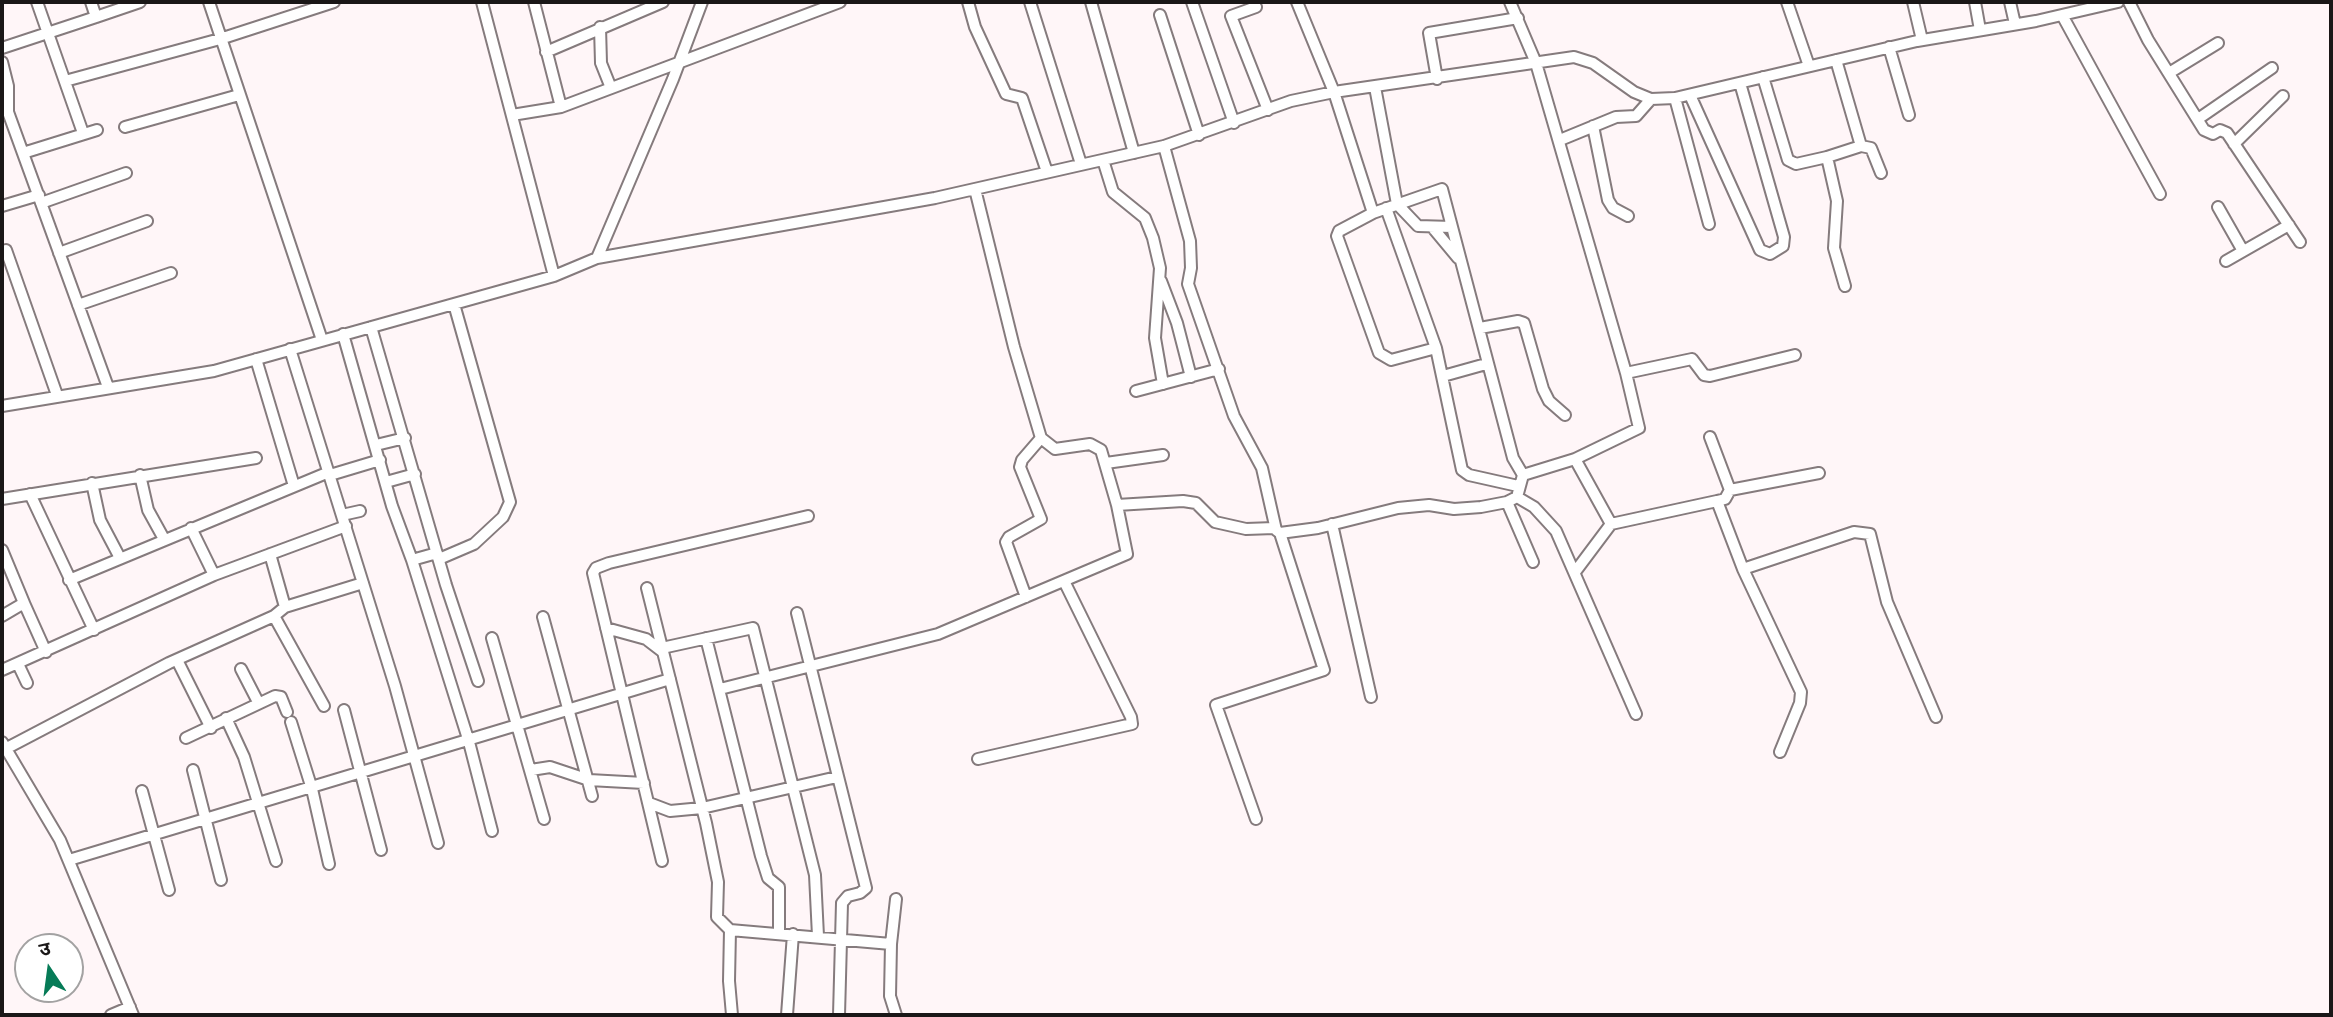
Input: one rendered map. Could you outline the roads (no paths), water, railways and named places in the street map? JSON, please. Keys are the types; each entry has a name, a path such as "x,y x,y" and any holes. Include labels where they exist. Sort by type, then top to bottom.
{"street":[{"path":"37,2 82,133"},
{"path":"91,2 96,16"},
{"path":"2,48 140,2"},
{"path":"209,2 322,340"},
{"path":"65,82 220,39 321,3 334,2"},
{"path":"482,2 554,276"},
{"path":"534,2 561,107"},
{"path":"546,52 663,2"},
{"path":"597,258 679,64 702,2"},
{"path":"512,115 561,107 840,2"},
{"path":"968,2 975,27 1006,94 1022,98 1047,172"},
{"path":"1030,2 1081,164"},
{"path":"1091,2 1134,153"},
{"path":"1192,2 1234,123"},
{"path":"1297,2 1334,92 1373,213"},
{"path":"1117,505 1183,501 1196,503 1215,522 1246,529 1277,531 1332,524 1398,508 1429,505 1454,509 1481,508 1639,428 1560,140 1536,63 1510,2"},
{"path":"1787,2 1809,66"},
{"path":"1913,2 1922,40"},
{"path":"1975,2 1980,30"},
{"path":"2010,2 2015,24"},
{"path":"3,403 214,371 554,276 597,258 784,227 975,189 1164,146 1291,101 1334,92 1574,57 1593,62 1634,92 1651,99 1675,98 1889,47 2118,2"},
{"path":"2129,2 2169,74 2198,119 2208,133 2224,131 2300,242"},
{"path":"1256,7 1231,16 1268,110"},
{"path":"1160,15 1199,135"},
{"path":"2062,15 2160,194"},
{"path":"1437,79 1429,33 1518,18"},
{"path":"600,27 601,62 611,88"},
{"path":"2169,74 2218,43"},
{"path":"1889,47 1909,115"},
{"path":"1836,60 1861,146"},
{"path":"2,62 8,86 8,112 108,387"},
{"path":"2198,119 2272,68"},
{"path":"1763,77 1788,160 1796,164 1861,146 1871,148 1881,173"},
{"path":"1690,95 1760,250 1770,254 1783,246 1784,237 1740,83"},
{"path":"1375,87 1392,206 1436,348 1463,472 1516,490 1556,531 1575,572 1580,593 1636,714"},
{"path":"125,127 239,95"},
{"path":"2234,144 2283,96"},
{"path":"1675,98 1709,224"},
{"path":"1560,140 1616,117 1636,116 1651,99"},
{"path":"1593,126 1608,200 1613,208 1628,216"},
{"path":"23,153 97,130"},
{"path":"1164,146 1190,241 1191,268 1188,284 1234,415 1262,468 1277,531 1324,670 1216,705 1256,819"},
{"path":"1827,157 1838,201 1834,248 1845,286"},
{"path":"1103,160 1113,191 1138,211 1150,228 1157,254 1160,279 1155,338 1163,384"},
{"path":"2,206 40,199 126,173"},
{"path":"720,689 938,634 1127,554 1106,463 1096,446 1090,444 1055,449 1041,438 1014,347 975,189"},
{"path":"1436,348 1391,360 1379,353 1337,236 1339,231 1373,213 1442,189 1480,328 1486,364 1497,390 1533,562"},
{"path":"1392,206 1418,226 1452,227"},
{"path":"2218,206 2243,251"},
{"path":"60,253 147,221"},
{"path":"2226,261 2289,225"},
{"path":"1433,228 1462,262"},
{"path":"6,250 58,396"},
{"path":"78,305 171,273"},
{"path":"1160,279 1177,323 1191,377"},
{"path":"412,560 438,556 474,544 503,517 510,502 454,304"},
{"path":"1480,328 1518,321 1524,323 1543,389 1549,401 1565,415"},
{"path":"371,327 438,556 478,681"},
{"path":"343,334 386,482 468,742 492,831"},
{"path":"290,349 363,583 438,843"},
{"path":"1626,373 1692,359 1704,375 1710,376 1796,355"},
{"path":"256,359 294,486"},
{"path":"1443,376 1486,364"},
{"path":"1136,391 1219,369"},
{"path":"376,445 405,438"},
{"path":"1027,597 1006,542 1009,537 1041,519 1020,467 1022,460 1041,438"},
{"path":"1575,572 1611,524 1726,499 1730,490 1710,438"},
{"path":"1106,463 1163,455"},
{"path":"2,499 256,458"},
{"path":"1574,459 1611,524"},
{"path":"69,580 294,486 380,460"},
{"path":"1730,490 1819,472"},
{"path":"386,482 415,474"},
{"path":"141,475 148,510 164,539"},
{"path":"92,483 100,520 120,558"},
{"path":"30,494 94,630"},
{"path":"1717,501 1742,569 1801,692 1800,704 1780,752"},
{"path":"2,670 214,575 270,554 344,521 360,511"},
{"path":"662,861 624,694 594,582 596,568 808,516"},
{"path":"1332,524 1371,697"},
{"path":"191,528 214,575"},
{"path":"1742,569 1854,532 1863,531 1870,534 1887,602 1936,717"},
{"path":"2,550 46,652"},
{"path":"270,554 285,607"},
{"path":"978,759 1132,724 1063,581"},
{"path":"111,1015 132,1011 69,860 4,745 177,660 274,616 285,607 363,583"},
{"path":"647,587 718,882 717,917 730,930 891,944"},
{"path":"2,616 24,603"},
{"path":"797,613 866,888 844,899 839,1015"},
{"path":"274,616 324,706"},
{"path":"543,617 592,796"},
{"path":"606,628 646,639 663,650 754,628 815,875 818,936"},
{"path":"492,638 544,819"},
{"path":"706,638 768,878 779,887 779,933"},
{"path":"177,660 211,728"},
{"path":"18,664 27,683"},
{"path":"241,668 258,702"},
{"path":"69,860 519,727 670,679"},
{"path":"186,738 211,728 258,702 278,695 289,717 312,789 329,864"},
{"path":"344,710 381,850"},
{"path":"226,718 244,757 276,861"},
{"path":"531,770 557,768 589,780 644,783"},
{"path":"193,770 221,880"},
{"path":"649,803 670,811 702,808 837,777"},
{"path":"142,791 169,890"},
{"path":"895,1015 890,996 891,944 896,899"},
{"path":"730,930 729,981 732,1015"},
{"path":"787,1015 793,934"}]}
